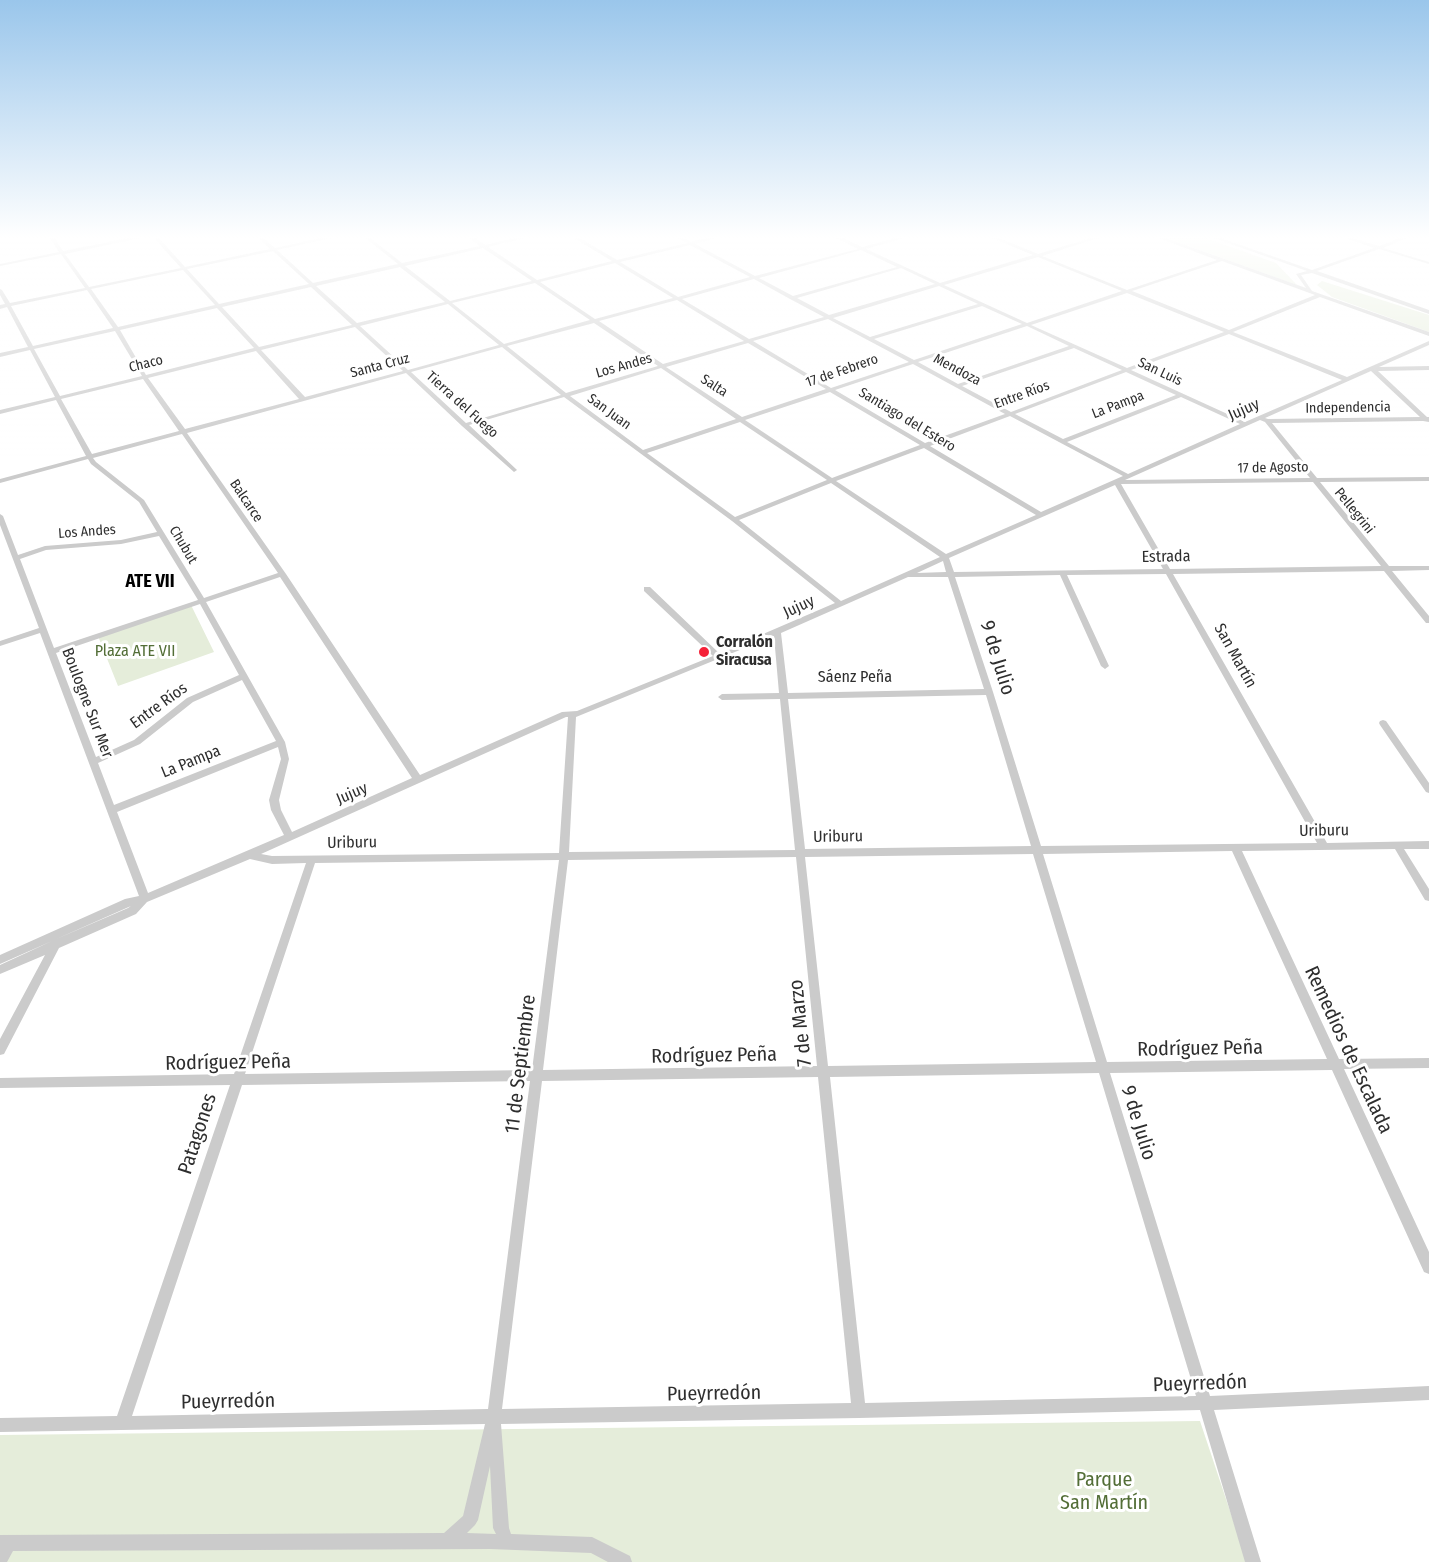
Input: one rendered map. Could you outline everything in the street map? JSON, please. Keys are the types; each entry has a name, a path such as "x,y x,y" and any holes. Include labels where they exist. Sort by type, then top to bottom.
{"street":[{"name":"Chubut","path":"6,310 90,457 98,468 142,501 202,601 281,742 285,759 274,800 276,810 289,836"},
{"name":"Balcarce","path":"103,310 145,377 282,574 418,780"},
{"path":"0,355 202,310"},
{"path":"219,310 303,399"},
{"name":"Tierra del Fuego","path":"339,310 514,470"},
{"name":"Chaco","path":"0,412 422,310"},
{"name":"San Juan","path":"459,310 565,395 734,520 839,603"},
{"name":"Salta","path":"578,310 945,557"},
{"name":"Santa Cruz","path":"0,481 636,310"},
{"name":"Santiago del Estero","path":"695,310 832,388 1041,515"},
{"name":"Mendoza","path":"814,310 1129,477"},
{"name":"Los Andes","path":"464,425 856,310"},
{"path":"870,339 963,310"},
{"name":"San Luis","path":"995,310 1244,424"},
{"name":"17 de Febrero","path":"643,452 1068,310"},
{"path":"1175,310 1348,380"},
{"name":"Entre Ríos","path":"734,520 833,480 1128,371 1283,310"},
{"path":"1361,310 1429,334"},
{"name":"Jujuy","path":"145,899 565,714 572,714 777,632 1244,424 1263,419 1429,343"},
{"path":"960,386 1074,346"},
{"path":"1373,369 1429,368"},
{"path":"1373,369 1428,420"},
{"name":"La Pampa","path":"1064,441 1181,395"},
{"name":"Independencia","path":"1263,419 1428,420"},
{"name":"Pellegrini","path":"1263,419 1429,621"},
{"name":"17 de Agosto","path":"1117,482 1429,479"},
{"name":"San Martín","path":"1117,482 1324,846"},
{"name":"Boulogne Sur Mer","path":"0,516 145,899"},
{"name":"Los Andes","path":"16,558 55,546 121,542 162,533"},
{"name":"9 de Julio","path":"945,557 989,692 1253,1562"},
{"name":"Estrada","path":"903,575 1429,568"},
{"path":"1062,572 1105,666"},
{"path":"51,652 282,574"},
{"path":"646,589 718,656"},
{"path":"0,644 43,629"},
{"name":"7 de Marzo","path":"777,632 859,1411"},
{"name":"Entre Ríos","path":"93,762 137,742 190,700 243,676"},
{"name":"Sáenz Peña","path":"722,697 783,694 989,692"},
{"name":"11 de Septiembre","path":"494,1417 564,856 572,714"},
{"path":"1383,723 1429,790"},
{"name":"La Pampa","path":"111,810 281,742"},
{"path":"1397,845 1429,897"},
{"name":"Uriburu","path":"249,855 272,860 1429,845"},
{"name":"Remedios de Escalada","path":"1235,847 1429,1267"},
{"name":"Patagones","path":"122,1423 312,859"},
{"path":"0,960 129,902 145,899"},
{"path":"0,970 132,911 145,899"},
{"path":"0,1050 60,934"},
{"name":"Rodríguez Peña","path":"0,1083 1429,1063"},
{"name":"Pueyrredón","path":"0,1425 1204,1404 1429,1393"},
{"path":"447,1541 470,1520 494,1417"},
{"path":"494,1417 501,1528 507,1542"},
{"path":"0,1559 4,1543 447,1541 592,1545 624,1562"}],"green space":[{"path":"1368,310 1413,310 1429,315 1429,332"},
{"name":"Plaza ATE VII","path":"191,605 214,652 118,686 98,636"},
{"name":"Parque San Martín","path":"1200,1421 1247,1562 0,1562 0,1435"}],"place":[{"name":"Corralón Siracusa","path":"704,652"}],"district":[{"name":"ATE VII","path":"150,582"}]}
